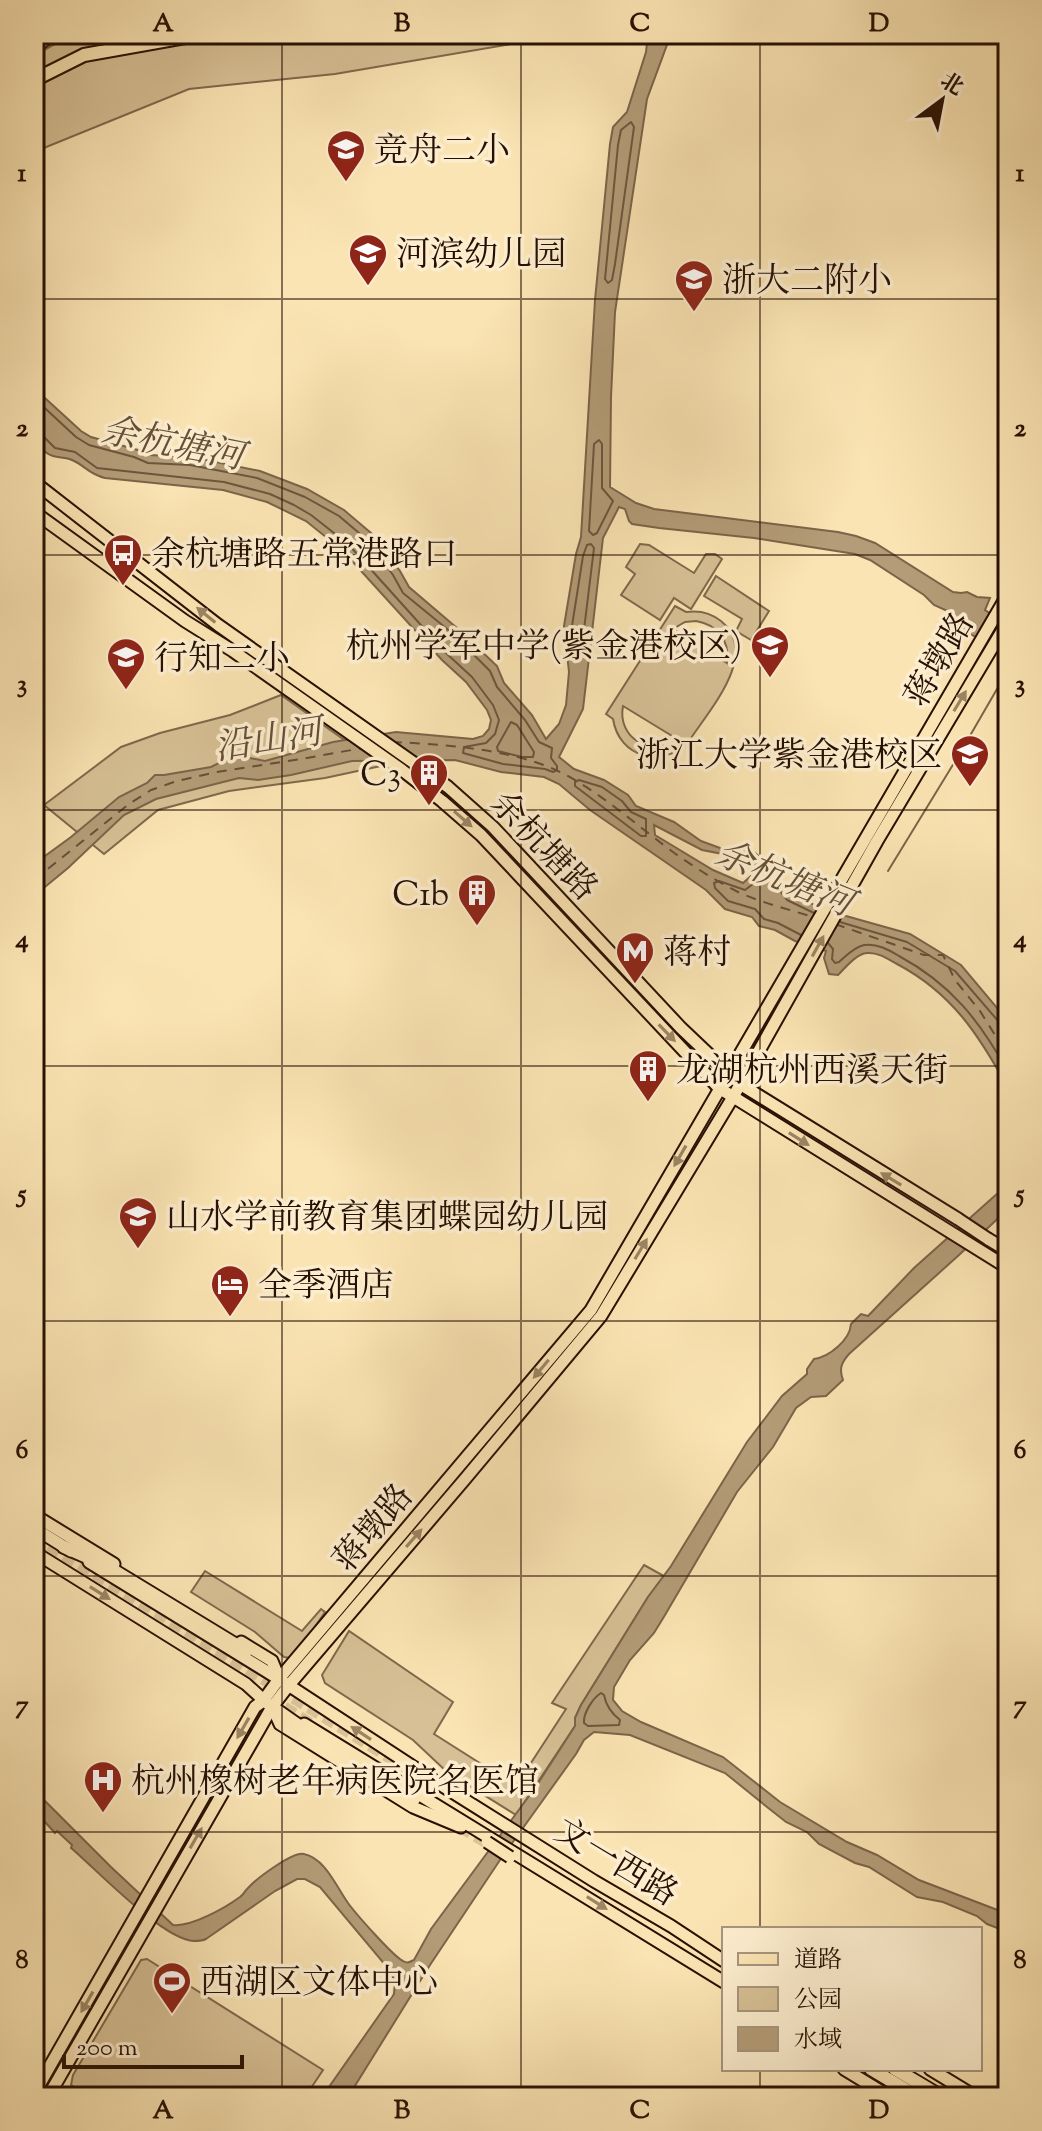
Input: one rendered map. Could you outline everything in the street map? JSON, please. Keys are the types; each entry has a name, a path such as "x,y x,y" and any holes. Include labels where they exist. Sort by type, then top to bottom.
{"highway":[{"path":"34,47 53,34"},
{"path":"34,80 114,43 151,34"},
{"path":"84,55 202,34"},
{"path":"64,1547 103,1564 246,1651"},
{"path":"268,1704 414,1799"},
{"path":"874,2071 918,2097"},
{"path":"898,2071 942,2097"}],"main road":[{"name":"余杭塘路","path":"34,482 218,625 448,787 493,827 641,987 740,1084 1008,1251"},
{"name":"余杭塘路","path":"34,512 442,801 481,835 719,1088 1008,1268"},
{"name":"蒋墩路","path":"284,1682 601,1316 780,1014 873,837 1008,594"},
{"name":"蒋墩路","path":"48,2097 268,1704 591,1310 769,1005 1008,621"},
{"name":"文一西路","path":"37,1521 272,1661 284,1682"},
{"name":"文一西路","path":"37,1521 64,1547 284,1682 722,1960"},
{"name":"文一西路","path":"34,1552 246,1684 268,1704 280,1724 413,1807 487,1839 530,1863 722,1981"},
{"name":"蒋墩路","path":"34,2094 255,1707 268,1704"},
{"path":"847,2071 890,2097"},
{"path":"933,2071 976,2097"}],"green space":[{"path":"63,34 596,34 511,44 335,74 189,89 34,152 34,56 62,40"},
{"path":"640,544 649,545 694,573 706,554 715,554 722,559 691,609 674,598 660,620 621,595 635,574 626,567"},
{"path":"716,576 769,611 751,640 736,631 742,619 704,596"},
{"path":"675,606 686,612 713,616 732,634 736,649 728,682 689,741 679,750 655,757 633,750 624,743 613,719 606,714","holes":["696,621 711,626 721,635 727,647 727,663 673,629 685,622","623,706 677,739 677,740 656,746 638,741 625,727"]},
{"path":"281,695 381,766 325,778 229,791 158,810 104,854 44,805 121,747 160,733 230,715"},
{"path":"644,1565 664,1576 581,1705 575,1726 516,1815 447,1772 413,1740 325,1683 322,1675 349,1631 453,1702 434,1734 516,1786 566,1709 552,1703"},
{"path":"205,1571 302,1631 321,1609 325,1612 300,1649 290,1658 284,1657 255,1632 191,1592"},
{"name":"西湖区文体中心","path":"147,1959 323,2070 305,2097 91,2097 71,2085 73,2075 141,1960"}],"water":[{"path":"648,34 671,34 647,99 615,312 610,487 636,503 654,509 838,532 875,543 953,592 990,598 985,610 1008,625 1008,653 965,631 952,613 934,605 924,595 870,560 855,554 632,524 625,509 619,507 603,538 583,709 559,757 574,769 604,780 628,795 636,806 674,822 701,841 720,848 754,852 772,868 792,894 804,901 910,934 961,965 1008,1021 1008,1088 962,1017 916,975 871,953 855,958 838,975 829,974 824,958 826,951 759,926 752,917 725,909 706,890 590,810 559,784 544,777 501,772 455,760 352,761 258,780 239,778 156,799 124,815 34,896 34,864 119,797 147,783 155,775 211,767 235,755 265,761 333,742 396,732 473,739 483,736 491,720 466,682 442,660 342,550 306,521 267,502 223,490 105,478 72,460 53,456 39,445 36,436 34,388 91,437 149,455 191,457 260,471 307,489 344,510 371,533 409,587 497,666 504,683 532,715 546,739 559,724 566,705 569,672 564,626 581,537 595,300 610,144 613,127 627,112 646,52","holes":["654,825 702,850 743,858 751,876 743,883 713,870 655,835"]},
{"path":"1008,1184 1008,1209 849,1354 842,1366 843,1380 826,1396 811,1397 796,1408 773,1447 737,1492 654,1633 630,1660 614,1687 613,1700 622,1711 641,1722 723,1757 780,1802 847,1842 877,1855 919,1880 1008,1914 1008,1932 943,1902 917,1897 869,1867 819,1844 725,1773 630,1735 594,1732 584,1740 500,1860 348,2097 322,2097 394,1994 395,1981 387,1967 320,1887 305,1879 297,1879 206,1939 194,1941 181,1938 130,1902 34,1810 34,1790 173,1925 198,1920 226,1906 266,1872 292,1857 304,1854 324,1867 348,1903 398,1958 407,1963 414,1960 431,1929 535,1788 575,1726 581,1705 648,1597 671,1566 747,1442 782,1396 807,1374 814,1359 826,1355 843,1342 851,1324 861,1314 868,1316 914,1268"}],"waterway":[{"path":"960,753 1008,670"},
{"path":"888,871 954,763"}],"ferry route":[{"path":"392,742 484,750 557,770 594,792 680,857 723,884 756,899 813,917"},
{"path":"34,880 151,790 217,772 363,748"},
{"path":"835,924 924,955 943,955 955,980 980,1011 1008,1056"}],"tunnel":[{"path":"34,1536 408,1769"},
{"path":"247,1652 281,1675"},
{"path":"269,1698 314,1726"},
{"path":"414,1799 494,1847"}],"place":[{"name":"竞舟二小","path":"346,183"},
{"name":"河滨幼儿园","path":"368,287"},
{"name":"浙大二附小","path":"694,313"},
{"name":"余杭塘路五常港路口","path":"123,587"},
{"name":"杭州学军中学(紫金港校区)","path":"770,679"},
{"name":"行知二小","path":"126,691"},
{"name":"浙江大学紫金港校区","path":"970,788"},
{"name":"C3","path":"429,807"},
{"name":"C1b","path":"477,927"},
{"name":"蒋村","path":"635,985"},
{"name":"龙湖杭州西溪天街","path":"648,1103"},
{"name":"山水学前教育集团蝶园幼儿园","path":"138,1250"},
{"name":"全季酒店","path":"230,1318"},
{"name":"杭州橡树老年病医院名医馆","path":"103,1814"},
{"name":"西湖区文体中心","path":"172,2015"}],"water label":[{"name":"余杭塘河","path":"173,442"},
{"name":"沿山河","path":"268,738"},
{"name":"余杭塘河","path":"785,877"}]}
